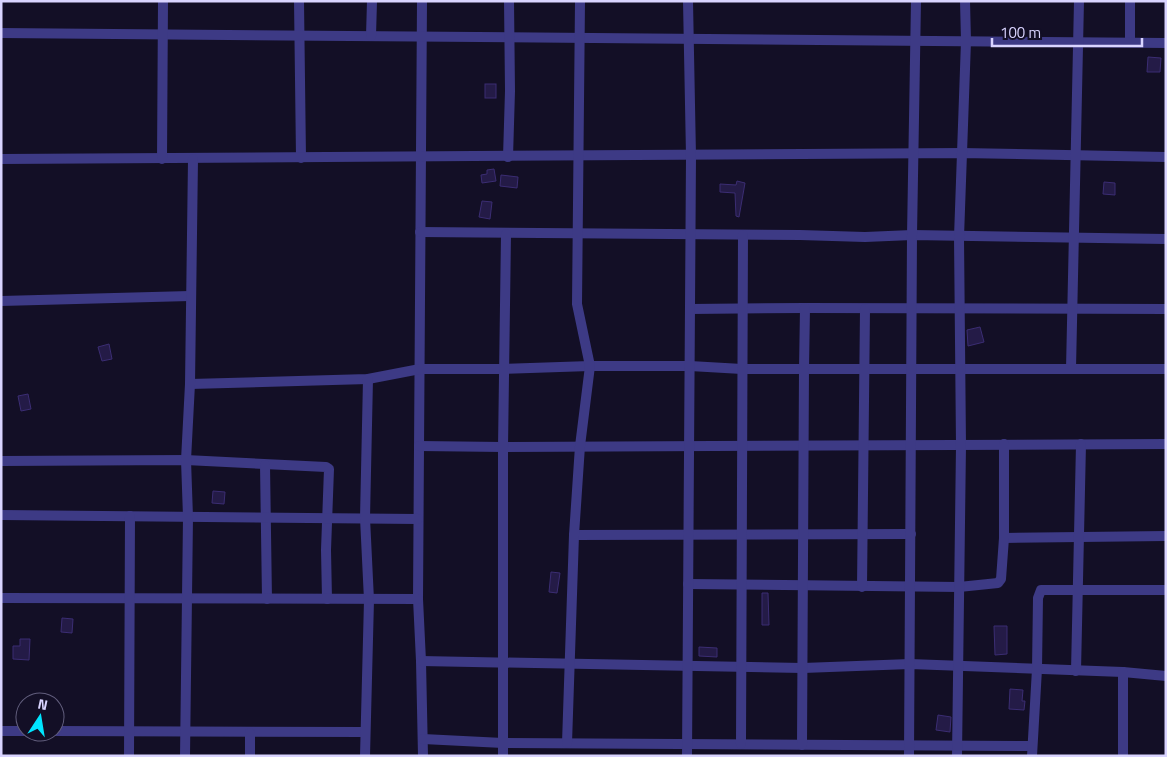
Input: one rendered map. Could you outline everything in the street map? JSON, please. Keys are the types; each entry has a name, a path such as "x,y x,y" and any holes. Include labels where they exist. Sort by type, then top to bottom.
{"street":[{"path":"162,159 163,1"},
{"path":"300,1 301,158"},
{"path":"371,36 372,1"},
{"path":"422,1 418,599 422,661 423,756"},
{"path":"508,157 509,1"},
{"path":"567,743 574,535 580,446 590,366 577,304 580,1"},
{"path":"687,756 692,156 688,1"},
{"path":"909,751 912,235 916,1"},
{"path":"957,751 962,445 959,237 966,41 964,1"},
{"path":"1071,369 1079,1"},
{"path":"1130,1 1130,42"},
{"path":"1,33 580,39 1166,42"},
{"path":"1,159 914,154 1166,157"},
{"path":"185,756 188,517 186,460 190,384 193,159"},
{"path":"420,232 865,237 912,235 1166,239"},
{"path":"503,756 502,448 506,234"},
{"path":"741,744 743,236"},
{"path":"1,302 190,296"},
{"path":"802,745 805,308"},
{"path":"690,309 1166,309"},
{"path":"862,587 865,309"},
{"path":"190,384 368,379 420,369 590,366 690,366 742,369 1166,369"},
{"path":"365,756 369,600 365,518 368,379"},
{"path":"688,584 959,587 996,584 1000,579 1004,538 1004,444"},
{"path":"1076,671 1081,444"},
{"path":"419,446 502,448 689,445 1166,444"},
{"path":"1,461 186,460 265,465 323,466 329,469 327,599"},
{"path":"265,465 266,599"},
{"path":"1,515 418,519"},
{"path":"129,756 130,516"},
{"path":"574,535 911,534"},
{"path":"1004,538 1166,536"},
{"path":"422,739 503,743 802,745 909,751 1032,751 1039,593 1044,589 1166,590"},
{"path":"1,598 418,599"},
{"path":"422,661 803,668 910,664 1123,672 1166,676"},
{"path":"1123,672 1123,756"},
{"path":"1,731 15,731"},
{"path":"65,731 365,732"},
{"path":"250,732 250,756"}],"building":[{"path":"1148,57 1161,58 1160,72 1147,72"},
{"path":"485,84 496,84 496,98 485,98"},
{"path":"494,169 496,181 482,183 481,175 487,174 487,170"},
{"path":"501,175 518,177 517,188 500,186"},
{"path":"737,181 745,183 739,217 736,216 735,193 720,192 720,184 736,185"},
{"path":"1104,182 1115,183 1115,195 1103,194"},
{"path":"482,201 492,202 490,219 479,217"},
{"path":"980,327 984,342 968,346 967,330"},
{"path":"109,344 112,359 102,361 98,347"},
{"path":"28,394 31,409 21,411 18,396"},
{"path":"213,491 225,492 224,504 212,503"},
{"path":"551,572 560,573 557,593 549,592"},
{"path":"762,593 768,593 769,625 762,625"},
{"path":"62,618 73,619 72,633 61,632"},
{"path":"994,626 1007,626 1007,654 995,655"},
{"path":"20,639 30,639 29,660 13,659 13,646 20,646"},
{"path":"699,647 717,648 717,657 699,656"},
{"path":"1010,689 1023,690 1022,701 1025,701 1024,710 1009,709"},
{"path":"938,715 951,717 950,732 936,730"}]}
